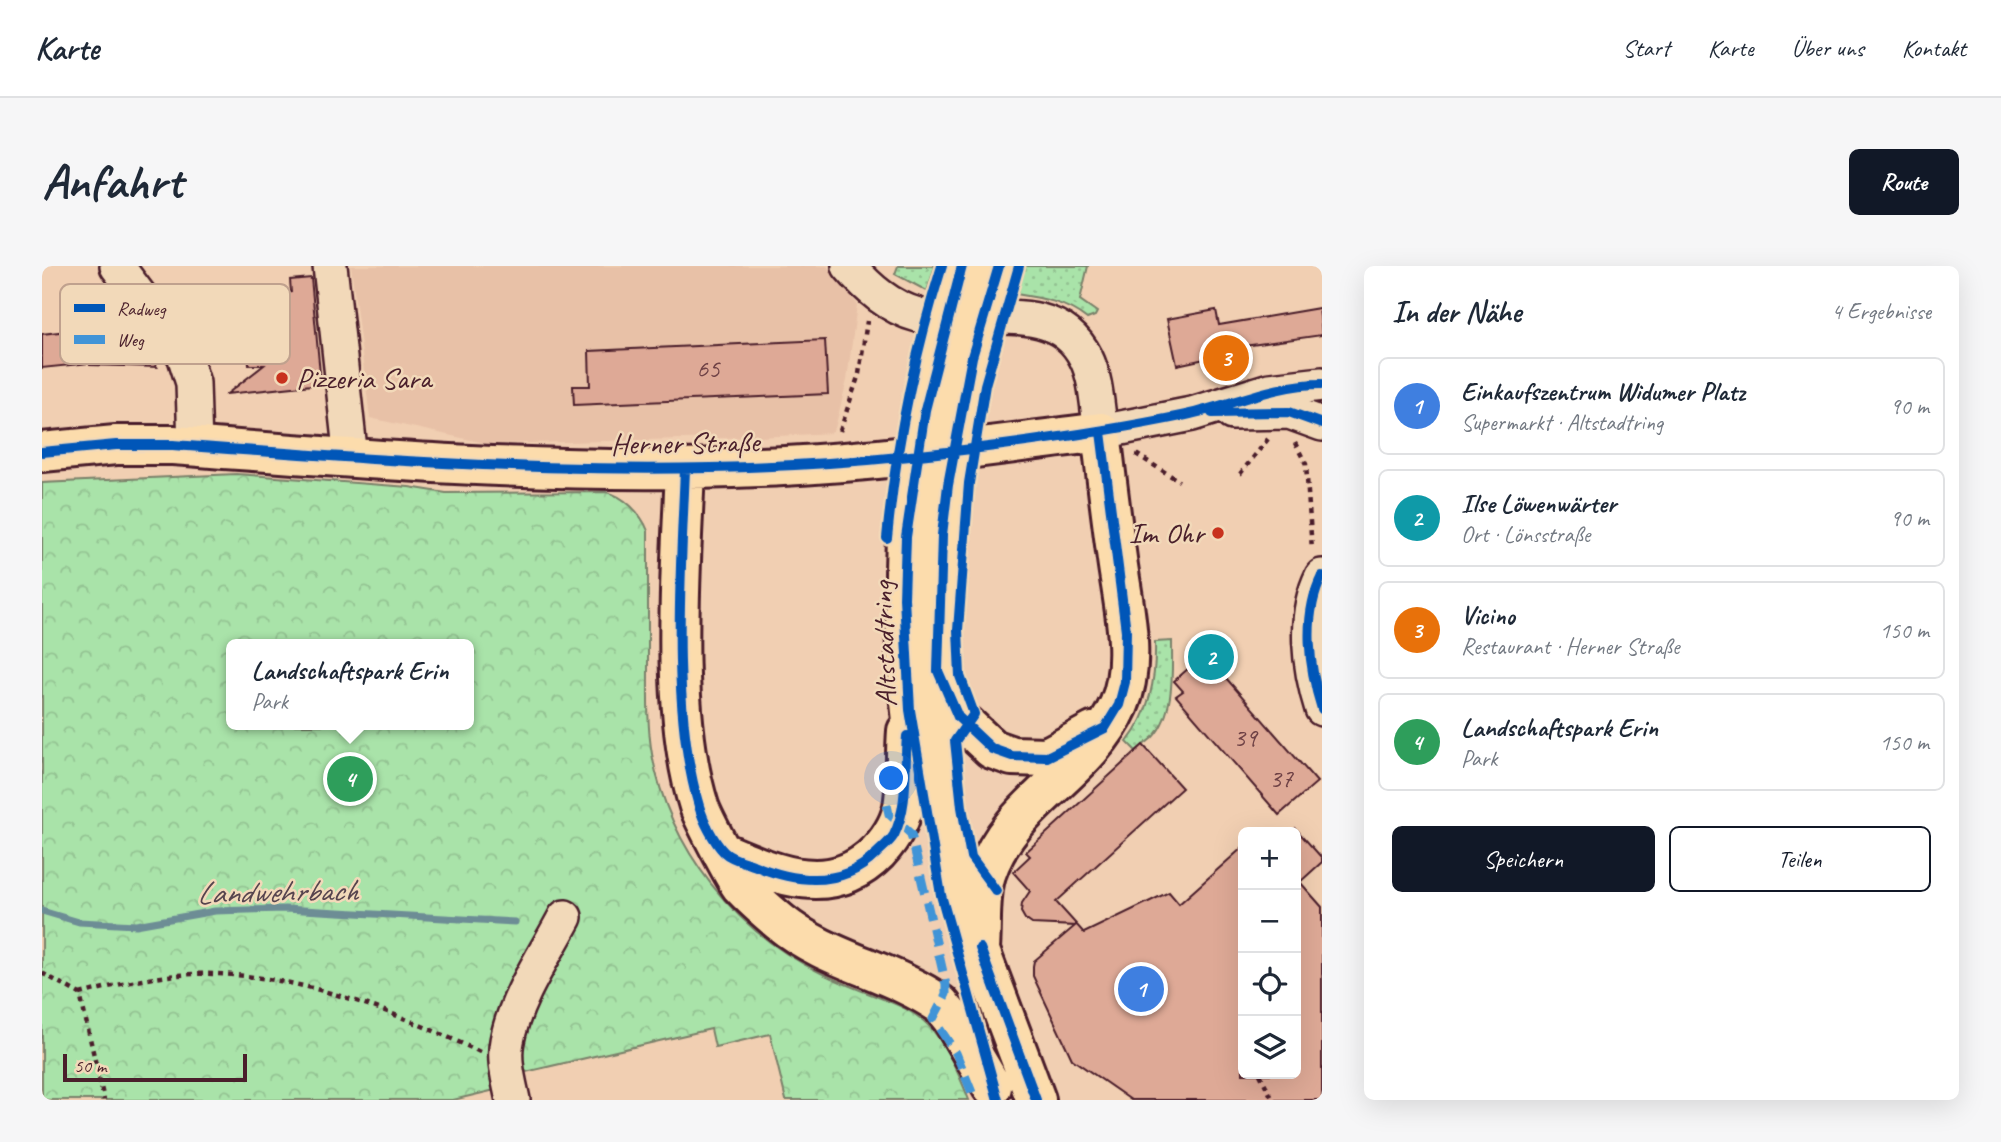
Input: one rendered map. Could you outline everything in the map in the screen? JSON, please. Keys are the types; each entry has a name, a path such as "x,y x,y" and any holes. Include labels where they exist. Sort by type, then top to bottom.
{"main road":[{"name":"Altstadtring","path":"962,266 925,410 924,536 938,671 937,714 942,790 960,890 1036,1100"},
{"name":"Altstadtring","path":"995,1093 941,895 909,709 904,598 958,423 972,357 999,266"},
{"name":"Herner Straße","path":"42,452 116,445 195,447 536,469 685,469 837,463 1101,432"},
{"path":"980,948 982,895 995,851 1026,810 1090,752 1119,705 1128,665 1101,432"},
{"path":"685,469 681,569 682,704 699,807 740,884 781,923 940,1004 952,1019 995,1093"},
{"path":"938,671 958,717 983,742 1002,753 1029,758 1047,757 1105,727"},
{"path":"725,853 779,876 807,880 832,879 868,863 893,837 904,802 909,709"}],"street":[{"path":"117,266 131,284"},
{"path":"330,266 351,459"},
{"path":"849,266 878,295 899,309 921,316 1009,316 1053,326 1077,344 1087,360 1101,432"},
{"path":"187,364 193,383 195,447"},
{"name":"Herner Straße","path":"1101,432 1192,414 1270,390 1322,384"},
{"path":"1192,414 1289,412 1322,424"},
{"path":"1318,605 1322,655"},
{"path":"1318,605 1309,650 1314,683 1322,709"},
{"path":"510,1085 507,1041 516,1012 565,917"}],"path":[{"path":"840,430 859,374 868,317"},
{"path":"1101,432 1179,481"},
{"path":"1289,432 1306,464 1318,605"},
{"path":"42,973 80,994 163,978 214,973 257,978 352,998 443,1034 480,1052 510,1085"},
{"path":"80,994 104,1100"},
{"path":"1263,1079 1273,1100"}],"shaded area":[{"path":"351,266 827,266 857,304 847,380 835,428 831,433 760,437 489,444 370,418"}],"green space":[{"path":"898,266 935,266 927,291 895,274"},
{"path":"1025,266 1088,266 1080,300 1097,312 1095,316 1087,319 1062,305 1016,294"},
{"path":"236,474 409,487 446,493 606,492 625,501 648,531 648,709 652,754 673,822 690,854 734,910 761,935 790,956 821,973 896,1004 928,1025 942,1042 969,1100 786,1100 770,1034 715,1047 711,1029 517,1074 495,1090 453,1100 42,1100 42,483"},
{"path":"1172,641 1169,704 1153,737 1136,751 1127,742 1141,719 1150,695 1155,642"}],"building":[{"path":"311,278 321,384 227,394 264,365 249,364 290,364 290,280"},
{"path":"1319,308 1322,335 1237,347 1229,364 1214,357 1177,365 1167,319 1216,310 1219,325"},
{"path":"60,332 60,364 80,364 42,368 42,334"},
{"path":"825,340 828,394 574,405 573,386 590,386 589,351"},
{"path":"155,364 157,367 90,365"},
{"path":"1205,654 1317,782 1279,815 1176,696 1183,691 1174,681"},
{"path":"1143,745 1182,788 1056,902 1084,933 1169,892 1179,904 1238,851 1238,1079 1301,1079 1301,883 1322,907 1322,1100 1131,1100 1072,1059 1033,976 1033,966 1034,961 1075,926 1032,924 1025,919 1021,912 1022,903 1030,891 1013,872 1030,856 1026,852"},
{"path":"1301,835 1322,858 1322,862 1301,881"}],"waterway":[{"name":"Landwehrbach","path":"42,911 79,922 136,925 215,911 285,909 515,922"}],"marked path":[{"path":"887,805 889,814 911,834 946,985 946,994 933,1019 956,1053 975,1100"}],"cycle path":[{"path":"887,538 907,400 942,266"},
{"path":"962,266 925,410 906,537 904,598 910,710 941,895 998,1100"},
{"path":"999,266 972,357 948,485 942,535 938,671 958,717 992,749 1012,756 1047,757 1105,728 1119,705 1125,682 1126,631 1101,432"},
{"path":"996,891 971,857 962,807 955,741 974,714 960,676 958,630 969,483 985,385 1019,266"},
{"path":"42,452 116,445 173,445 541,467 726,468 818,464 910,456 1083,434 1186,415 1287,387 1322,384"},
{"path":"1212,413 1289,412 1322,424"},
{"path":"685,469 680,594 684,727 699,806 720,848 738,860 801,878 833,877 862,865 890,840 899,823 904,799 907,736"},
{"path":"1322,576 1312,608 1310,625 1311,659 1322,709"},
{"path":"980,948 1036,1100"}],"place":[{"name":"Vicino","path":"1226,358"},
{"name":"Pizzeria Sara","path":"282,378"},
{"name":"Im Ohr","path":"1218,533"},
{"name":"Ilse Löwenwärter","path":"1211,657"},
{"name":"Landschaftspark Erin","path":"350,779"},
{"name":"Einkaufszentrum Widumer Platz","path":"1141,989"}]}
